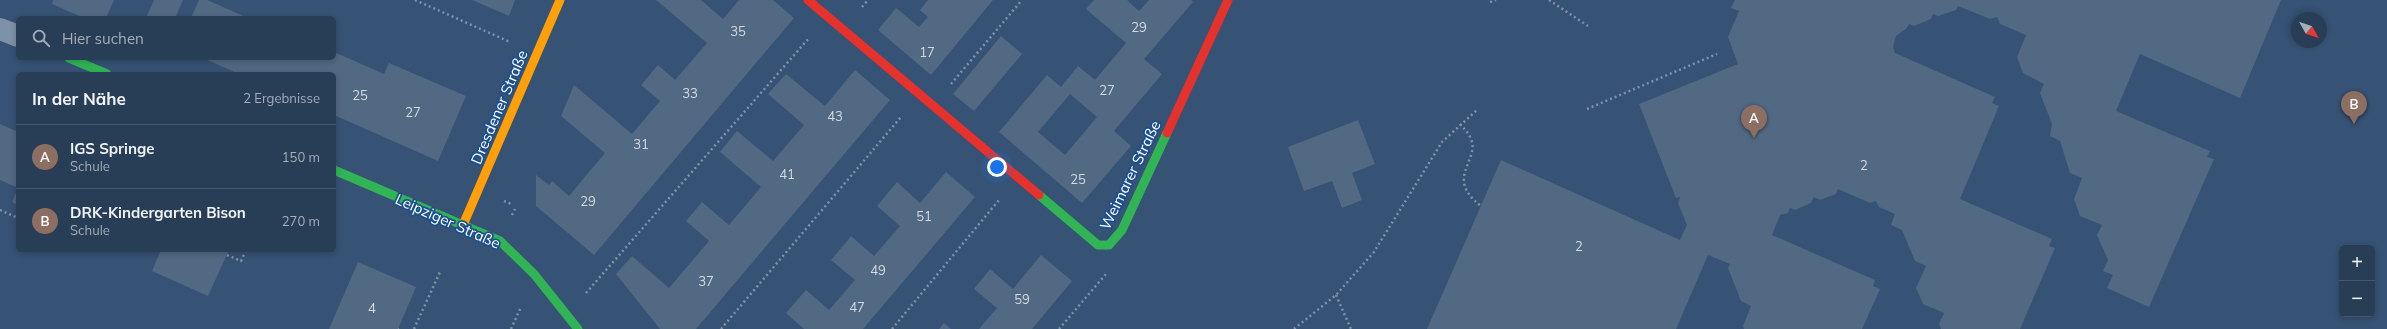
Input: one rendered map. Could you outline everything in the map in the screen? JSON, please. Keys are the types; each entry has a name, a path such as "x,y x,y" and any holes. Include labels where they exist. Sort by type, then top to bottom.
{"street":[{"name":"Dresdener Straße","path":"463,225 560,0"},
{"name":"Weimarer Straße","path":"808,0 1098,245 1109,245 1122,230 1228,0"},
{"path":"0,29 16,35"},
{"path":"74,60 102,72"},
{"name":"Leipziger Straße","path":"336,171 500,241 534,274 578,329"}],"path":[{"path":"416,0 537,54"},
{"path":"948,87 1022,0"},
{"path":"1490,2 1496,0"},
{"path":"1549,0 1588,26"},
{"path":"584,295 810,36"},
{"path":"1588,109 1717,54"},
{"path":"1294,329 1336,295 1374,252 1442,142 1477,110"},
{"path":"721,329 903,114"},
{"path":"1460,124 1472,140 1472,148 1464,172 1465,189 1470,198 1481,206"},
{"path":"892,329 1001,198"},
{"path":"0,210 16,217"},
{"path":"1060,329 1108,272 1109,245"},
{"path":"227,255 240,261 245,252"},
{"path":"414,329 440,272"},
{"path":"1336,295 1351,329"},
{"path":"511,329 521,307"}],"building":[{"path":"53,0 114,0 107,16 79,16 52,4"},
{"path":"154,0 183,0 176,16 147,16"},
{"path":"199,0 207,0 243,16 192,16"},
{"path":"472,0 515,0 509,16"},
{"path":"656,0 701,0 723,19 739,0 773,0 794,18 594,255 536,206 536,175 549,185 552,181 569,196 605,153 561,116 574,85 632,134 660,101 641,85 658,65 675,80 707,43"},
{"path":"928,0 993,0 931,75 878,30 896,8 919,27 928,17 920,10"},
{"path":"1094,0 1127,0 1139,11 1149,0 1191,0 1193,2 1144,59 1162,74 1114,131 1131,146 1082,203 999,132 1047,75 1061,87 1078,66 1095,80 1126,43 1086,9","holes":["1070,94 1097,117 1065,155 1038,132"]},
{"path":"1735,0 2281,0 2240,98 2140,54 2116,111 2210,151 2207,157 2214,159 2149,307 2107,288 2113,275 2103,271 2108,260 2097,235 2102,225 2080,216 2074,199 2082,178 2070,173 2060,141 2050,136 2052,124 2040,93 2044,84 2023,73 2017,57 2026,35 2000,24 1997,17 1990,19 1958,6 1956,10 1938,16 1933,14 1931,19 1914,26 1909,24 1907,28 1896,36 1893,47 1895,53 1995,97 1992,103 1999,106 1960,199 2052,239 2049,246 2055,248 2020,329 1941,329 1939,324 1944,313 1923,304 1916,288 1926,266 1915,261 1902,230 1891,225 1895,214 1879,207 1876,201 1870,203 1838,189 1836,194 1820,200 1814,197 1811,203 1795,210 1790,208 1788,213 1780,215 1772,235 1875,280 1873,286 1880,289 1862,329 1744,329 1743,326 1751,306 1741,301 1728,268 1730,264 1708,255 1676,329 1427,329 1501,160 1680,240 1687,225 1678,203 1680,197 1676,198 1639,104 1738,64 1728,37 1739,11 1731,8"},
{"path":"1001,36 1022,54 974,111 953,94"},
{"path":"336,53 384,74 389,63 466,96 438,161 336,116 336,72 234,72 208,60 336,60"},
{"path":"855,70 890,100 696,329 660,329 616,274 632,256 669,288 709,241 686,221 702,202 729,225 761,187 720,152 737,131 773,161 804,125 768,94 786,74 825,106"},
{"path":"1358,120 1375,164 1352,173 1362,200 1342,208 1332,181 1304,191 1288,147"},
{"path":"0,124 16,131 16,187 0,180"},
{"path":"946,172 975,197 863,329 804,329 786,313 806,290 829,310 855,280 831,260 851,236 874,256 900,226 877,206 897,182 920,203"},
{"path":"16,193 16,204 12,202"},
{"path":"160,252 228,252 208,296 152,271"},
{"path":"1041,255 1072,281 1032,329 979,329 997,308 974,289 990,269 1013,289"},
{"path":"358,262 416,287 398,329 329,329"},
{"path":"944,323 951,329 939,329"}],"traffic: fast":[{"path":"74,60 102,72"},
{"path":"1039,195 1098,245 1109,245 1122,230 1167,133"},
{"path":"336,171 500,241 534,274 578,329"}],"traffic: slow":[{"path":"463,225 560,0"}],"traffic: jam":[{"path":"808,0 1039,195"},
{"path":"1167,133 1228,0"}],"place":[{"name":"DRK-Kindergarten Bison","path":"2354,124"},
{"name":"IGS Springe","path":"1754,138"}]}
